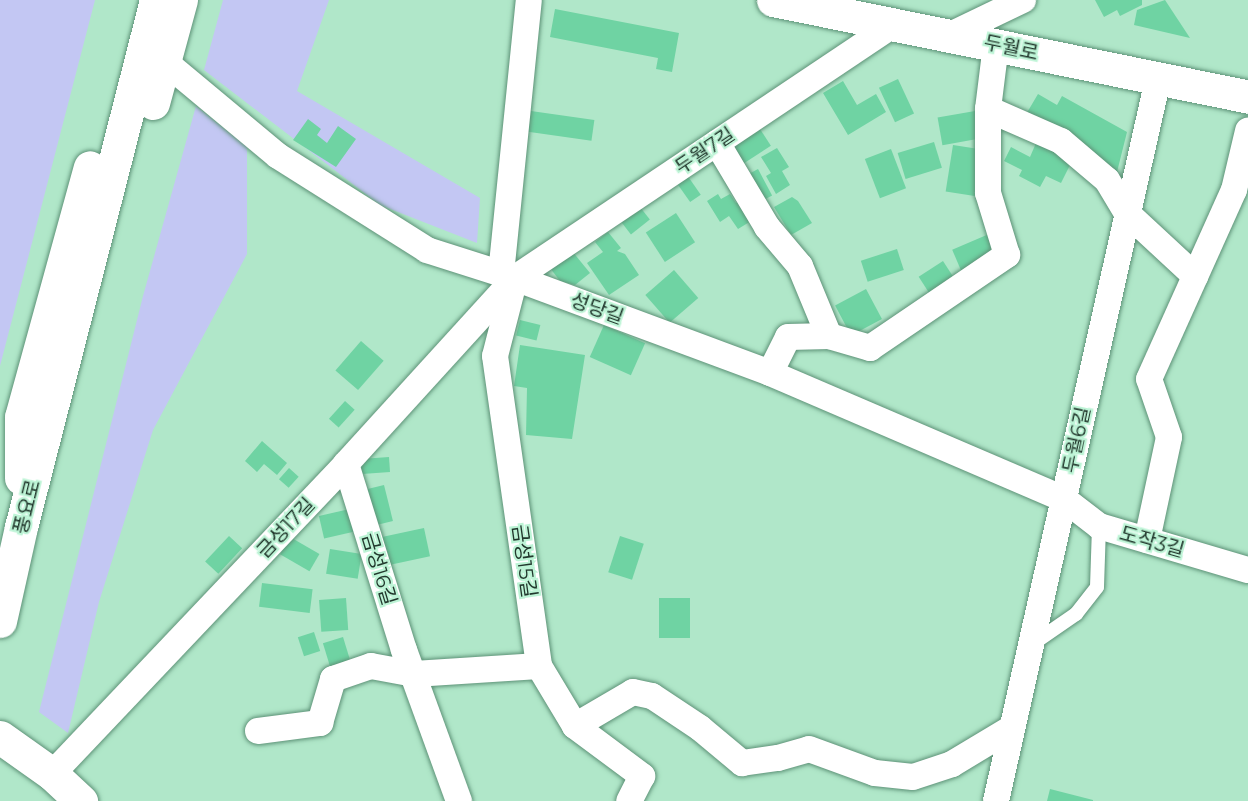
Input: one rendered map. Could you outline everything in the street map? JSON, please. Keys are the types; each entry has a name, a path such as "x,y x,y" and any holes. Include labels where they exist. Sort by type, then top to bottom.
{"main road":[{"path":"20,531 21,417 136,0"},
{"name":"풍요로","path":"0,621 20,531 156,0"},
{"path":"0,561 20,531 70,422 181,0"},
{"name":"두월로","path":"773,0 1248,97"},
{"path":"0,737 52,774 81,801"}],"street":[{"name":"금성15길","path":"529,0 508,276 495,356 538,666 575,726 642,776 629,801"},
{"path":"950,35 1023,0"},
{"name":"두월7길","path":"508,276 717,143 895,24"},
{"path":"770,373 788,337 829,336 870,348 1007,255 988,193 988,109 996,45"},
{"name":"성당길","path":"164,61 278,156 427,250 508,276 770,373 1064,499"},
{"name":"두월6길","path":"996,801 1158,79"},
{"path":"988,109 1061,141 1107,180 1127,213 1195,276"},
{"path":"1147,540 1169,437 1149,379 1234,190 1248,131"},
{"path":"717,143 767,227 800,266 829,336"},
{"name":"금성17길","path":"52,774 346,464 508,276"},
{"name":"금성16길","path":"346,464 414,674 459,801"},
{"name":"도작3길","path":"1064,499 1099,526 1248,570"},
{"path":"258,731 320,723 333,679 371,666 414,674 538,666"},
{"path":"575,726 633,692 652,696 700,728 742,763 778,758 810,749 875,773 913,777 952,764 1012,728"}],"lane":[{"path":"1030,646 1076,614 1097,586 1099,526"}],"shaded area":[{"path":"0,0 95,0 0,366"},
{"path":"223,0 329,0 297,91 480,198 477,243 380,205 204,70"},
{"path":"196,106 247,147 247,254 153,430 99,602 68,733 39,712 143,296"}],"building":[{"path":"1095,0 1142,0 1142,5 1120,16 1117,10 1104,17"},
{"path":"1165,0 1190,38 1134,25 1137,10"},
{"path":"555,9 679,33 672,72 656,69 658,58 550,37"},
{"path":"898,79 914,113 895,122 879,88"},
{"path":"843,81 857,105 876,94 886,112 848,135 823,93"},
{"path":"1038,94 1057,105 1062,96 1127,132 1116,176 1025,116"},
{"path":"531,111 594,120 591,141 528,132"},
{"path":"975,111 980,139 942,145 938,118"},
{"path":"308,119 321,129 317,135 327,143 338,126 356,139 336,167 293,140"},
{"path":"760,129 771,146 743,164 732,147"},
{"path":"934,142 942,168 906,179 898,153"},
{"path":"1036,143 1072,161 1061,183 1046,176 1040,187 1019,176 1022,170 1004,161 1011,147 1030,157"},
{"path":"953,145 984,150 976,196 946,191"},
{"path":"777,148 789,167 782,171 790,185 776,194 766,176 771,173 761,157"},
{"path":"891,149 906,188 880,198 865,159"},
{"path":"758,169 772,195 762,201 748,174"},
{"path":"687,175 701,195 690,202 676,182"},
{"path":"718,194 721,199 730,194 736,203 743,198 756,218 738,229 729,216 720,222 707,201"},
{"path":"792,197 798,201 812,223 791,235 774,207"},
{"path":"640,207 650,220 631,234 621,222"},
{"path":"676,213 695,242 665,262 646,233"},
{"path":"608,232 621,248 617,251 625,254 639,275 609,295 587,263 603,252 595,242"},
{"path":"989,234 998,255 961,271 952,250"},
{"path":"897,249 904,270 868,282 861,261"},
{"path":"572,251 590,273 575,285 560,281 550,268"},
{"path":"943,261 956,281 932,297 919,277"},
{"path":"674,270 698,298 670,323 645,295"},
{"path":"866,289 882,319 851,335 835,305"},
{"path":"520,320 540,325 537,341 516,336"},
{"path":"604,325 645,343 631,375 590,357"},
{"path":"361,341 384,361 358,390 335,370"},
{"path":"520,345 585,355 572,439 526,435 527,388 514,386"},
{"path":"345,401 355,410 339,428 329,419"},
{"path":"262,441 287,463 277,475 264,464 257,472 245,461"},
{"path":"389,457 390,472 362,474 361,459"},
{"path":"289,468 299,477 289,488 279,479"},
{"path":"384,485 393,521 374,526 365,490"},
{"path":"354,508 359,530 324,539 319,516"},
{"path":"424,528 430,556 388,565 382,537"},
{"path":"229,536 242,548 218,574 205,562"},
{"path":"620,536 644,544 632,580 608,572"},
{"path":"290,537 319,554 309,571 280,554"},
{"path":"330,549 362,554 358,579 326,574"},
{"path":"262,583 313,589 310,613 259,607"},
{"path":"346,598 348,630 321,632 319,600"},
{"path":"659,598 690,598 690,638 659,638"},
{"path":"314,632 320,651 304,656 298,637"},
{"path":"343,637 351,663 331,669 323,643"},
{"path":"1050,789 1093,800 1093,801 1047,801"}]}
